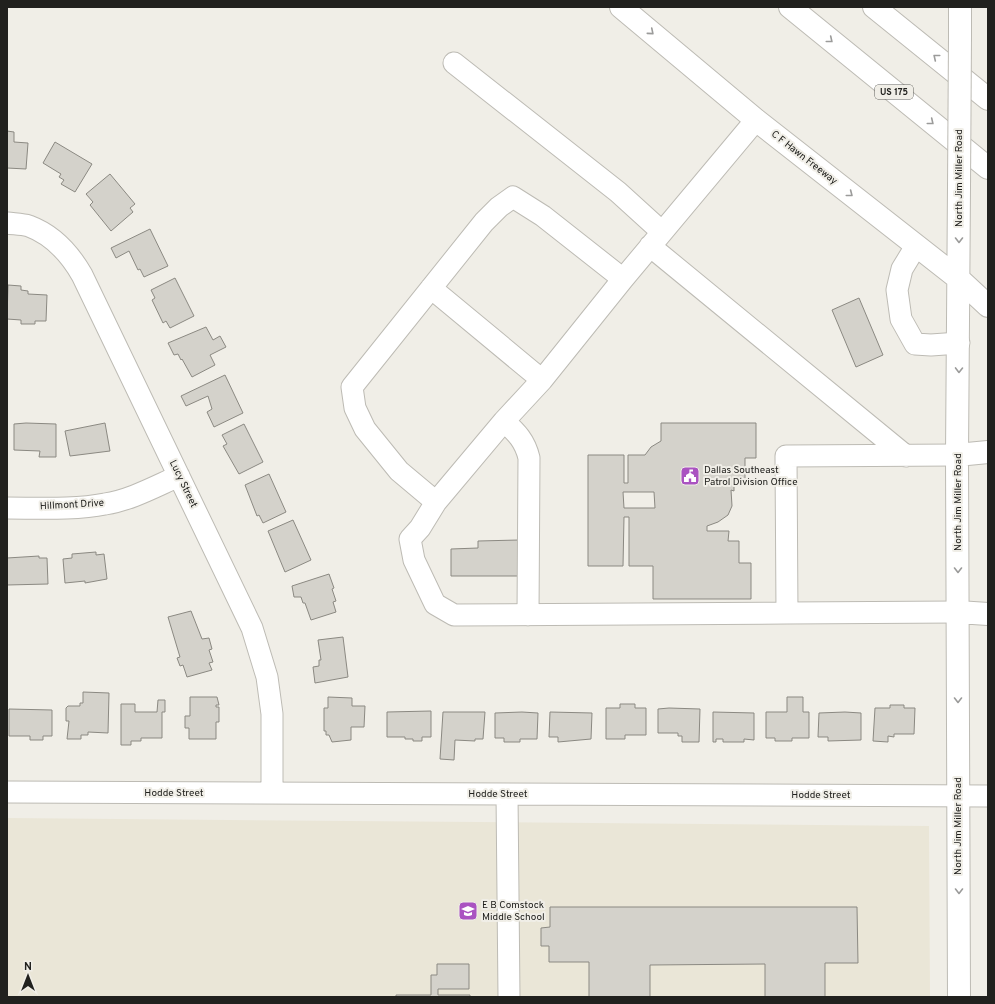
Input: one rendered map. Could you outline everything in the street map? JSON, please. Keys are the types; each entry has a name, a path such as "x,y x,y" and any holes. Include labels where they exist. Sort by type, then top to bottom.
{"main road":[{"name":"C F Hawn Freeway","path":"621,7 756,120 959,279 988,306"},
{"name":"US 175","path":"790,7 988,168"},
{"path":"874,7 988,99"},
{"name":"North Jim Miller Road","path":"959,997 957,455 959,343 960,7"},
{"path":"957,455 988,452"},
{"path":"958,612 988,614"}],"street":[{"path":"454,63 618,192 656,239 781,355 906,456"},
{"path":"756,120 623,279 542,380 504,421 436,502 420,528 410,539 414,560 435,604 454,615 958,612"},
{"path":"436,502 399,471 364,429 355,408 352,387 484,222 499,207 513,197 543,216 623,279"},
{"name":"Lucy Street","path":"7,223 28,226 49,237 70,255 82,275 252,628 267,677 272,714 272,793"},
{"path":"916,246 902,269 897,290 901,319 915,344 931,345 959,343"},
{"path":"431,288 542,380"},
{"path":"504,421 520,436 526,447 529,458 528,615"},
{"path":"788,614 786,456 957,455"},
{"name":"Hillmont Drive","path":"7,508 54,508 105,504 141,493 179,476"},
{"name":"Hodde Street","path":"7,792 988,796"},
{"path":"507,794 509,997"}],"shaded area":[{"name":"E B Comstock Middle School","path":"7,818 929,826 930,997 7,997"}],"building":[{"path":"7,131 14,132 14,142 28,143 26,169 7,168"},
{"path":"55,142 92,164 75,192 61,184 64,180 59,177 61,174 43,163"},
{"path":"110,174 135,204 130,208 133,212 111,231 90,205 93,202 86,194"},
{"path":"150,229 168,266 144,277 140,269 138,270 129,251 116,258 111,248"},
{"path":"175,278 194,316 170,328 166,321 163,323 152,300 155,298 151,290"},
{"path":"8,285 21,286 21,290 28,291 28,294 47,295 46,321 35,321 35,324 21,324 21,320 7,319"},
{"path":"859,298 883,355 856,367 832,310"},
{"path":"206,327 213,340 220,336 226,347 210,355 215,365 192,377 182,359 181,360 178,354 174,355 168,343"},
{"path":"225,375 243,413 214,427 207,412 212,409 208,396 186,406 181,396"},
{"path":"105,423 110,451 70,456 65,431"},
{"path":"661,423 756,423 756,458 745,458 745,479 734,479 734,491 731,490 732,506 728,515 718,522 707,526 707,531 729,531 728,541 739,541 739,563 751,563 751,599 653,599 653,566 629,566 629,517 624,517 623,566 588,566 588,455 624,455 624,483 628,483 628,455 645,455 651,447 661,441","holes":["623,492 654,492 655,508 624,508"]},
{"path":"14,424 56,424 56,457 39,457 40,451 14,450"},
{"path":"244,424 263,462 239,474 223,446 227,444 222,435"},
{"path":"269,474 286,512 263,523 259,515 257,516 245,485"},
{"path":"293,520 311,560 285,572 268,531"},
{"path":"519,540 519,576 451,576 451,549 478,548 478,541"},
{"path":"96,552 96,555 104,554 107,579 85,583 85,581 65,583 63,559 72,558 72,554"},
{"path":"39,556 39,558 47,558 48,584 7,585 7,558"},
{"path":"329,574 334,588 332,589 336,601 333,602 336,612 311,620 305,603 303,603 301,597 294,597 292,586"},
{"path":"191,611 202,639 209,638 212,649 209,650 213,662 209,663 212,670 187,677 183,665 180,666 177,658 180,657 168,617"},
{"path":"343,637 348,677 315,683 313,667 319,666 319,660 321,660 318,640"},
{"path":"83,692 109,693 108,733 88,732 88,735 81,735 81,739 67,739 69,721 66,721 66,708 68,706 80,706 80,703 83,703"},
{"path":"190,697 217,697 219,705 216,705 216,707 219,707 219,722 216,722 216,739 189,739 189,728 185,728 185,716 190,716"},
{"path":"328,697 352,698 352,706 365,706 364,727 351,727 351,740 332,742 329,735 326,735 326,731 324,731 324,708 328,708"},
{"path":"787,697 803,697 803,712 809,712 809,738 792,738 792,741 775,741 775,738 766,738 766,712 787,712"},
{"path":"158,700 165,700 165,712 162,712 162,738 141,738 141,741 131,741 131,745 121,745 121,704 135,704 135,712 157,712"},
{"path":"620,704 635,704 635,708 646,708 646,735 625,735 625,739 606,739 606,708 620,708"},
{"path":"890,705 904,705 904,708 915,708 914,734 894,734 894,737 888,736 888,742 873,741 875,708 890,708"},
{"path":"9,709 52,710 52,736 43,736 43,740 30,740 30,736 9,736"},
{"path":"658,709 700,709 699,742 682,742 682,736 678,736 678,733 658,733"},
{"path":"431,711 431,737 422,737 422,741 413,741 413,739 405,739 405,737 387,737 387,712"},
{"path":"443,712 485,712 483,739 475,739 475,741 455,740 454,760 440,759"},
{"path":"550,712 592,713 591,739 558,742 558,737 549,737"},
{"path":"713,712 754,713 754,740 744,739 744,742 723,742 723,739 716,739 716,742 713,742"},
{"path":"495,713 538,713 537,739 520,739 520,742 504,742 504,738 495,738"},
{"path":"819,713 861,713 861,740 828,741 828,737 818,737"},
{"path":"550,907 857,907 858,963 825,963 825,997 765,997 765,964 650,965 650,997 589,997 589,962 549,962 549,946 541,946 541,928 550,927"},
{"path":"437,964 469,964 469,989 438,989 438,995 470,995 470,997 396,997 396,995 431,995 431,975 437,975"}],"place":[{"name":"Dallas Southeast Patrol Division Office","path":"690,476"},
{"name":"E B Comstock Middle School","path":"468,911"}]}
